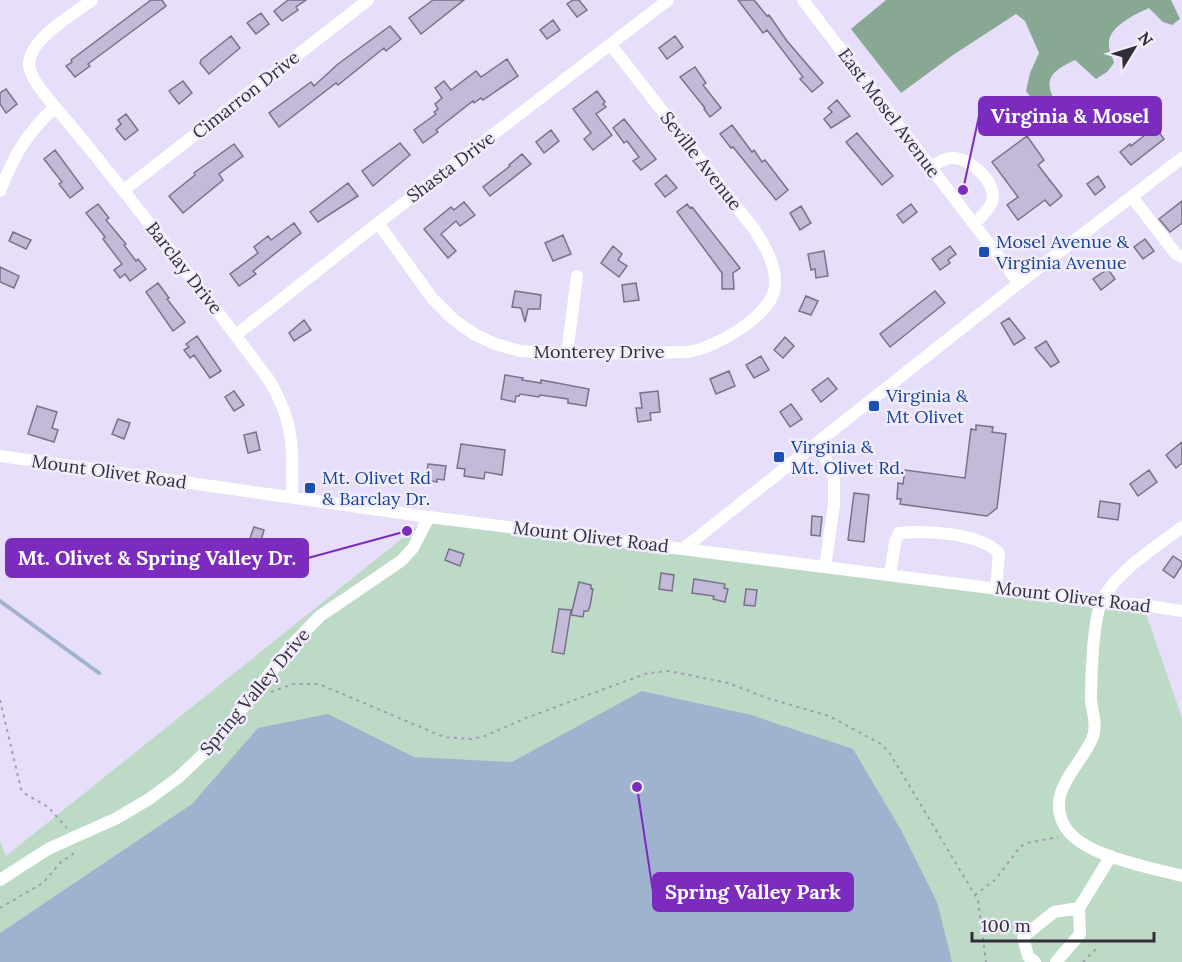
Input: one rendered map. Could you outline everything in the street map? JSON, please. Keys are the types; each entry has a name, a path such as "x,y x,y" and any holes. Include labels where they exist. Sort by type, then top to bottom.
{"street":[{"name":"Barclay Drive","path":"92,0 42,38 30,56 30,72 124,190 269,380 290,425 293,447 292,498"},
{"name":"Cimarron Drive","path":"124,190 368,0"},
{"name":"Shasta Drive","path":"236,335 668,0"},
{"name":"East Mosel Avenue","path":"803,0 1019,283"},
{"name":"Seville Avenue","path":"611,45 754,229 767,249 772,263 775,285"},
{"path":"0,191 15,153 28,134 55,106"},
{"path":"684,549 1019,283 1182,158"},
{"path":"931,168 945,159 967,160 987,181 993,200 974,224"},
{"path":"1132,197 1176,254 1182,257"},
{"name":"Monterey Drive","path":"378,223 432,298 454,320 474,334 495,344 520,351 567,354 698,351 724,339 746,325 764,308 773,294 775,285"},
{"path":"567,354 577,276"},
{"path":"818,442 834,478 834,505 825,567"},
{"name":"Mount Olivet Road","path":"0,456 429,518 1182,611"},
{"name":"Spring Valley Drive","path":"0,880 32,858 117,818 149,799 179,777 218,740 291,646 320,616 401,561 413,548 429,518"},
{"path":"1182,527 1121,575 1101,602 1091,684 1095,729 1092,739 1064,784 1058,806 1065,827 1086,845 1111,856 1182,876"},
{"path":"890,575 895,542 899,533 914,531 972,538 986,543 999,553 996,589"},
{"path":"1056,962 1080,934 1079,908 1111,856"},
{"path":"1035,962 1028,956 1023,937 1054,912 1079,908"}],"path":[{"path":"269,693 293,684 319,684 444,737 472,739 648,673 669,671 728,683 767,698 829,716 881,744 889,752 975,895 981,911 986,962"},
{"path":"0,700 21,789 48,807 74,837 76,845 73,854 61,862 43,883 0,908"},
{"path":"975,895 994,880 1020,847 1027,843 1062,837 1071,833"},
{"path":"1083,962 1098,947"}],"green space":[{"path":"886,0 1171,0 1180,19 1172,25 1163,22 1149,8 1124,21 1110,37 1109,48 1114,63 1107,72 1096,79 1075,60 1058,69 1050,79 1049,85 1060,109 1054,117 1040,110 1026,91 1030,73 1039,53 1025,21 1016,14 953,55 901,93 851,29"},
{"path":"429,517 1143,605 1182,718 1182,962 0,962 0,841 6,856"}],"water":[{"path":"642,691 751,715 853,749 901,830 937,902 952,962 0,962 0,933 192,804 258,728 328,714 414,757 512,762"}],"building":[{"path":"151,0 162,0 166,6 88,64 90,66 75,77 66,66 72,62 71,60"},
{"path":"288,0 306,0 296,7 298,10 282,21 274,11"},
{"path":"433,0 464,0 421,34 409,18"},
{"path":"573,0 579,0 587,10 577,17 567,4"},
{"path":"738,0 754,0 767,16 769,15 787,41 823,83 812,92 800,79 803,77 767,30 763,33"},
{"path":"261,13 269,24 256,34 247,23"},
{"path":"553,20 560,30 547,39 540,30"},
{"path":"390,26 401,39 386,51 384,48 338,85 336,83 279,127 269,113 311,82 314,86 338,64"},
{"path":"231,36 240,48 209,74 200,63 201,60"},
{"path":"675,36 683,47 667,59 659,48"},
{"path":"507,59 518,76 483,100 481,98 474,103 473,101 423,143 414,130 436,114 434,112 438,109 435,104 442,98 435,88 444,81 451,90 476,71 481,77"},
{"path":"695,67 706,83 703,85 721,108 710,117 680,77"},
{"path":"183,81 192,93 179,104 169,91"},
{"path":"6,89 17,104 6,113 0,104 0,93"},
{"path":"597,91 606,107 596,114 612,135 593,150 584,139 591,133 573,109"},
{"path":"837,100 850,116 831,128 824,119 832,112 828,108"},
{"path":"126,114 138,130 125,140 116,129 121,124 118,120"},
{"path":"624,119 656,159 641,170 633,161 639,157 627,141 624,143 613,128"},
{"path":"732,125 752,152 754,150 762,162 765,160 788,190 776,200 720,134"},
{"path":"1155,127 1164,139 1131,165 1120,152"},
{"path":"551,130 559,141 544,153 536,142"},
{"path":"857,133 893,176 882,185 846,142"},
{"path":"1027,136 1044,160 1038,165 1062,196 1050,206 1045,200 1018,220 1007,205 1018,197 992,162"},
{"path":"400,143 410,155 373,186 362,171"},
{"path":"234,144 243,156 219,174 223,180 183,213 169,196 195,175 194,173"},
{"path":"55,150 83,188 70,198 59,184 62,182 44,159"},
{"path":"522,154 531,164 490,196 483,187"},
{"path":"666,175 677,188 665,197 655,184"},
{"path":"1098,176 1105,187 1095,195 1087,184"},
{"path":"348,183 358,196 318,222 310,212"},
{"path":"1182,201 1182,223 1170,232 1159,219"},
{"path":"464,202 475,215 460,226 456,221 441,234 456,251 448,258 424,229 451,207 454,210"},
{"path":"98,204 109,218 106,220 126,244 124,245 136,261 138,259 146,269 130,281 125,274 120,278 114,270 122,264 86,213"},
{"path":"687,204 690,208 692,207 740,268 733,273 734,289 722,289 722,273 677,212"},
{"path":"911,204 917,212 903,223 897,215"},
{"path":"801,206 811,223 800,230 790,213"},
{"path":"294,223 301,233 253,271 256,274 239,286 230,274 258,253 254,247 268,236 271,240"},
{"path":"13,232 31,240 26,249 9,241"},
{"path":"563,235 571,254 553,261 545,243"},
{"path":"1145,239 1154,251 1143,259 1134,247"},
{"path":"613,246 622,254 618,260 627,266 619,277 601,263"},
{"path":"950,246 956,254 948,260 950,263 940,270 932,259"},
{"path":"824,251 828,276 816,278 815,269 811,270 808,254"},
{"path":"0,267 19,276 14,288 0,282"},
{"path":"1108,269 1115,279 1101,290 1093,279"},
{"path":"158,283 185,322 173,331 146,292"},
{"path":"636,283 639,300 624,302 622,285"},
{"path":"515,291 541,295 540,309 528,309 525,322 521,308 512,307"},
{"path":"935,291 945,303 890,347 880,334"},
{"path":"806,296 818,301 811,315 799,311"},
{"path":"1009,318 1025,338 1014,345 1001,323"},
{"path":"304,320 311,330 294,341 289,333"},
{"path":"197,336 221,371 210,378 194,355 190,358 184,350 189,347 186,344"},
{"path":"785,337 794,346 783,358 774,350"},
{"path":"1046,341 1059,362 1051,367 1035,348"},
{"path":"761,356 769,370 754,378 746,365"},
{"path":"729,371 735,386 716,394 710,379"},
{"path":"505,375 523,378 522,380 541,383 541,380 589,389 586,406 568,403 568,399 540,395 539,397 520,394 516,396 515,402 501,399"},
{"path":"828,378 837,389 821,402 812,390"},
{"path":"234,391 244,405 234,411 225,397"},
{"path":"658,391 660,412 650,413 651,420 638,422 636,408 642,408 640,393"},
{"path":"791,404 802,419 790,427 780,412"},
{"path":"37,406 57,412 52,428 58,430 54,442 28,434"},
{"path":"118,419 130,423 124,439 112,434"},
{"path":"976,425 993,427 992,432 1006,434 997,508 987,516 900,504 901,499 897,499 898,483 903,484 905,470 965,478 971,429 976,430"},
{"path":"256,432 260,450 248,453 244,435"},
{"path":"1182,442 1182,463 1176,468 1166,455"},
{"path":"461,444 505,450 502,475 485,472 484,479 464,476 465,469 457,468"},
{"path":"428,464 446,466 444,480 437,479 437,482 426,480"},
{"path":"1149,470 1157,482 1138,496 1130,484"},
{"path":"854,493 869,495 864,542 848,540"},
{"path":"1100,501 1120,504 1118,520 1098,517"},
{"path":"812,516 822,517 820,536 811,535"},
{"path":"254,527 264,530 260,544 249,541"},
{"path":"449,549 464,554 460,566 445,560"},
{"path":"1173,556 1182,562 1174,578 1163,570"},
{"path":"661,573 674,575 672,591 659,589"},
{"path":"694,579 725,584 724,588 728,589 725,602 713,599 714,596 692,593"},
{"path":"579,582 591,585 593,589 590,606 588,611 584,611 583,617 571,615"},
{"path":"746,589 757,590 755,606 744,605"},
{"path":"559,609 571,610 564,654 552,652"}],"waterway":[{"path":"0,601 99,673"}],"place":[{"name":"Virginia & Mosel","path":"963,190"},
{"name":"Mosel Avenue & Virginia Avenue","path":"984,252"},
{"name":"Virginia & Mt Olivet","path":"874,406"},
{"name":"Virginia & Mt. Olivet Rd.","path":"779,457"},
{"name":"Mt. Olivet Rd & Barclay Dr.","path":"310,488"},
{"name":"Mt. Olivet & Spring Valley Dr.","path":"407,531"},
{"name":"Spring Valley Park","path":"637,787"}]}
